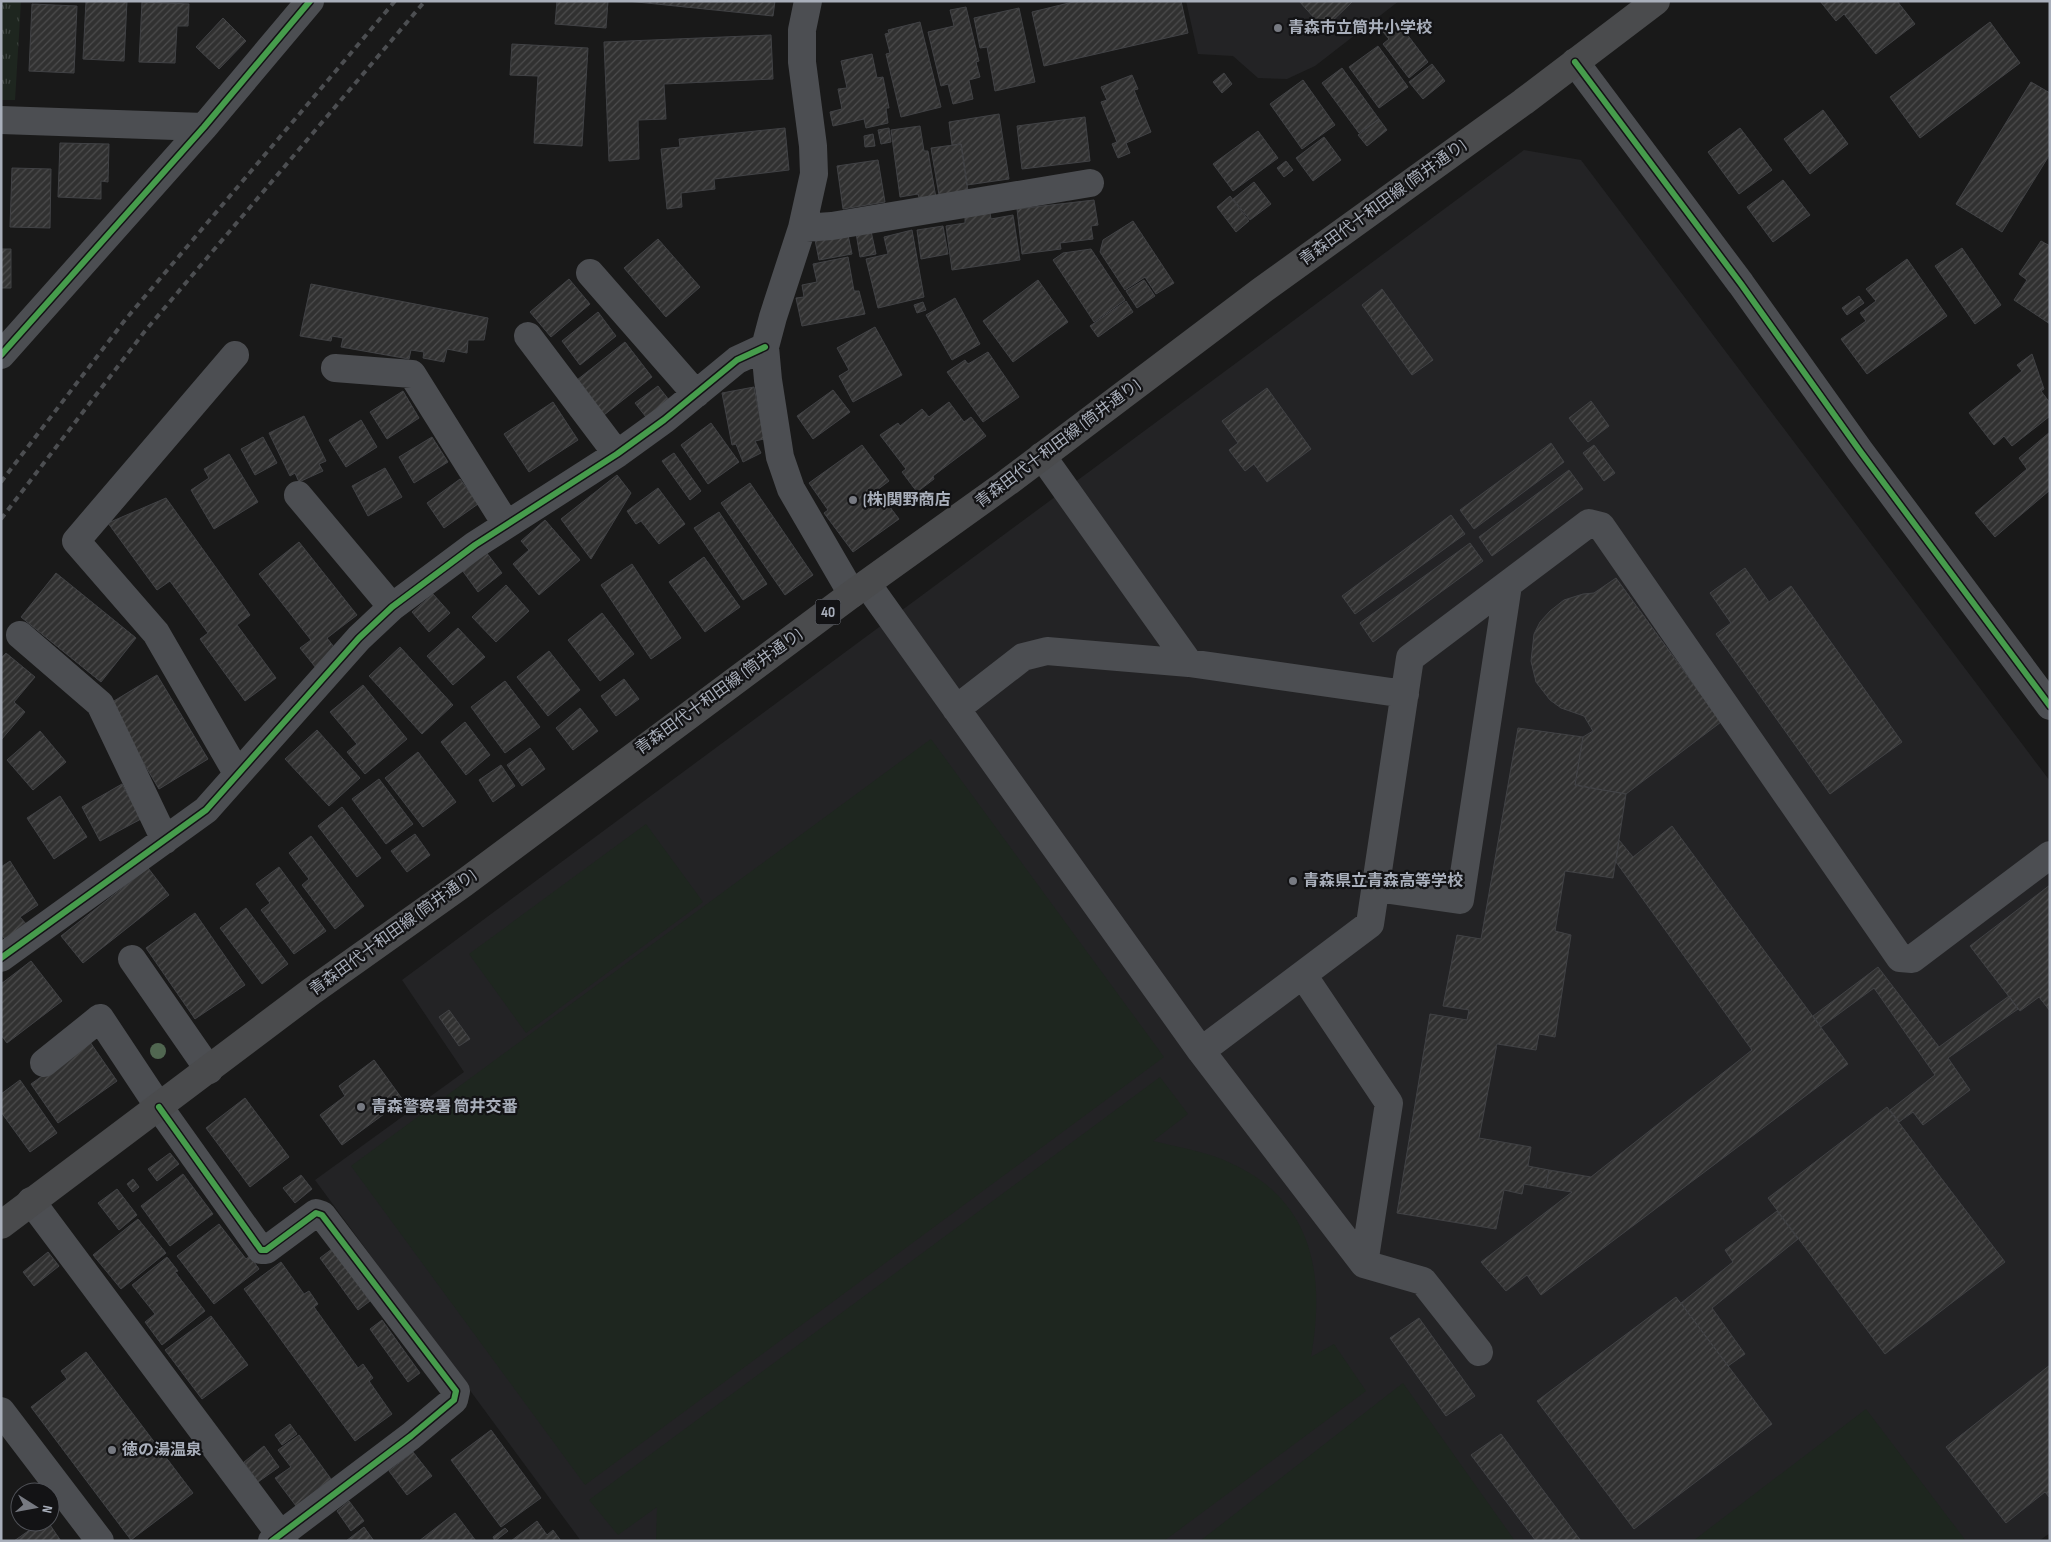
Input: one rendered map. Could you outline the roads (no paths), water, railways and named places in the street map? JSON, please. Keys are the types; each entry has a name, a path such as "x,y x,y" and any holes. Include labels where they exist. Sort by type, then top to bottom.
{"main road":[{"name":"青森田代十和田線 (筒井通り)","path":"1,1226 31,1201 160,1108 312,991 464,883 859,589 1042,456 1261,291 1656,1"}],"street":[{"path":"4,346 204,127 310,1"},
{"path":"808,1 802,30 802,62 813,146 814,174 802,228 773,317 766,347 780,457 791,489 859,589 956,709 1201,1051 1364,1264 1423,1281 1479,1352"},
{"path":"1575,62 1742,284 1860,451 2050,706"},
{"path":"1,120 204,127"},
{"path":"802,228 832,226 1090,183"},
{"path":"590,273 696,394"},
{"path":"528,336 617,454"},
{"path":"1,958 206,810 359,638 392,607 506,524 617,454 737,360 766,347"},
{"path":"235,355 76,542 156,633 237,773"},
{"path":"335,368 412,374 506,524"},
{"path":"1042,456 1189,663"},
{"path":"298,495 392,607"},
{"path":"1201,1051 1370,924 1410,658 1589,523 1601,526 1900,958 1912,959 2050,855"},
{"path":"1376,888 1460,900 1508,585"},
{"path":"20,635 100,704 165,840"},
{"path":"956,709 1023,657 1047,651 1189,663 1405,694"},
{"path":"132,959 209,1070"},
{"path":"1303,975 1389,1103 1364,1264"},
{"path":"31,1201 279,1539 454,1400 456,1391 322,1215 316,1213 266,1250 261,1250 160,1108 100,1018 44,1063"},
{"path":"1,1411 100,1541"}],"railway":[{"path":"1,482 125,320 395,1"},
{"path":"1,519 145,331 425,1"}],"place":[{"name":"青森市立筒井小学校","path":"1278,28"},
{"name":"(株)関野商店","path":"853,500"},
{"name":"青森県立青森高等学校","path":"1293,881"},
{"name":"青森警察署 筒井交番","path":"361,1107"},
{"name":"徳の湯温泉","path":"112,1450"}]}
